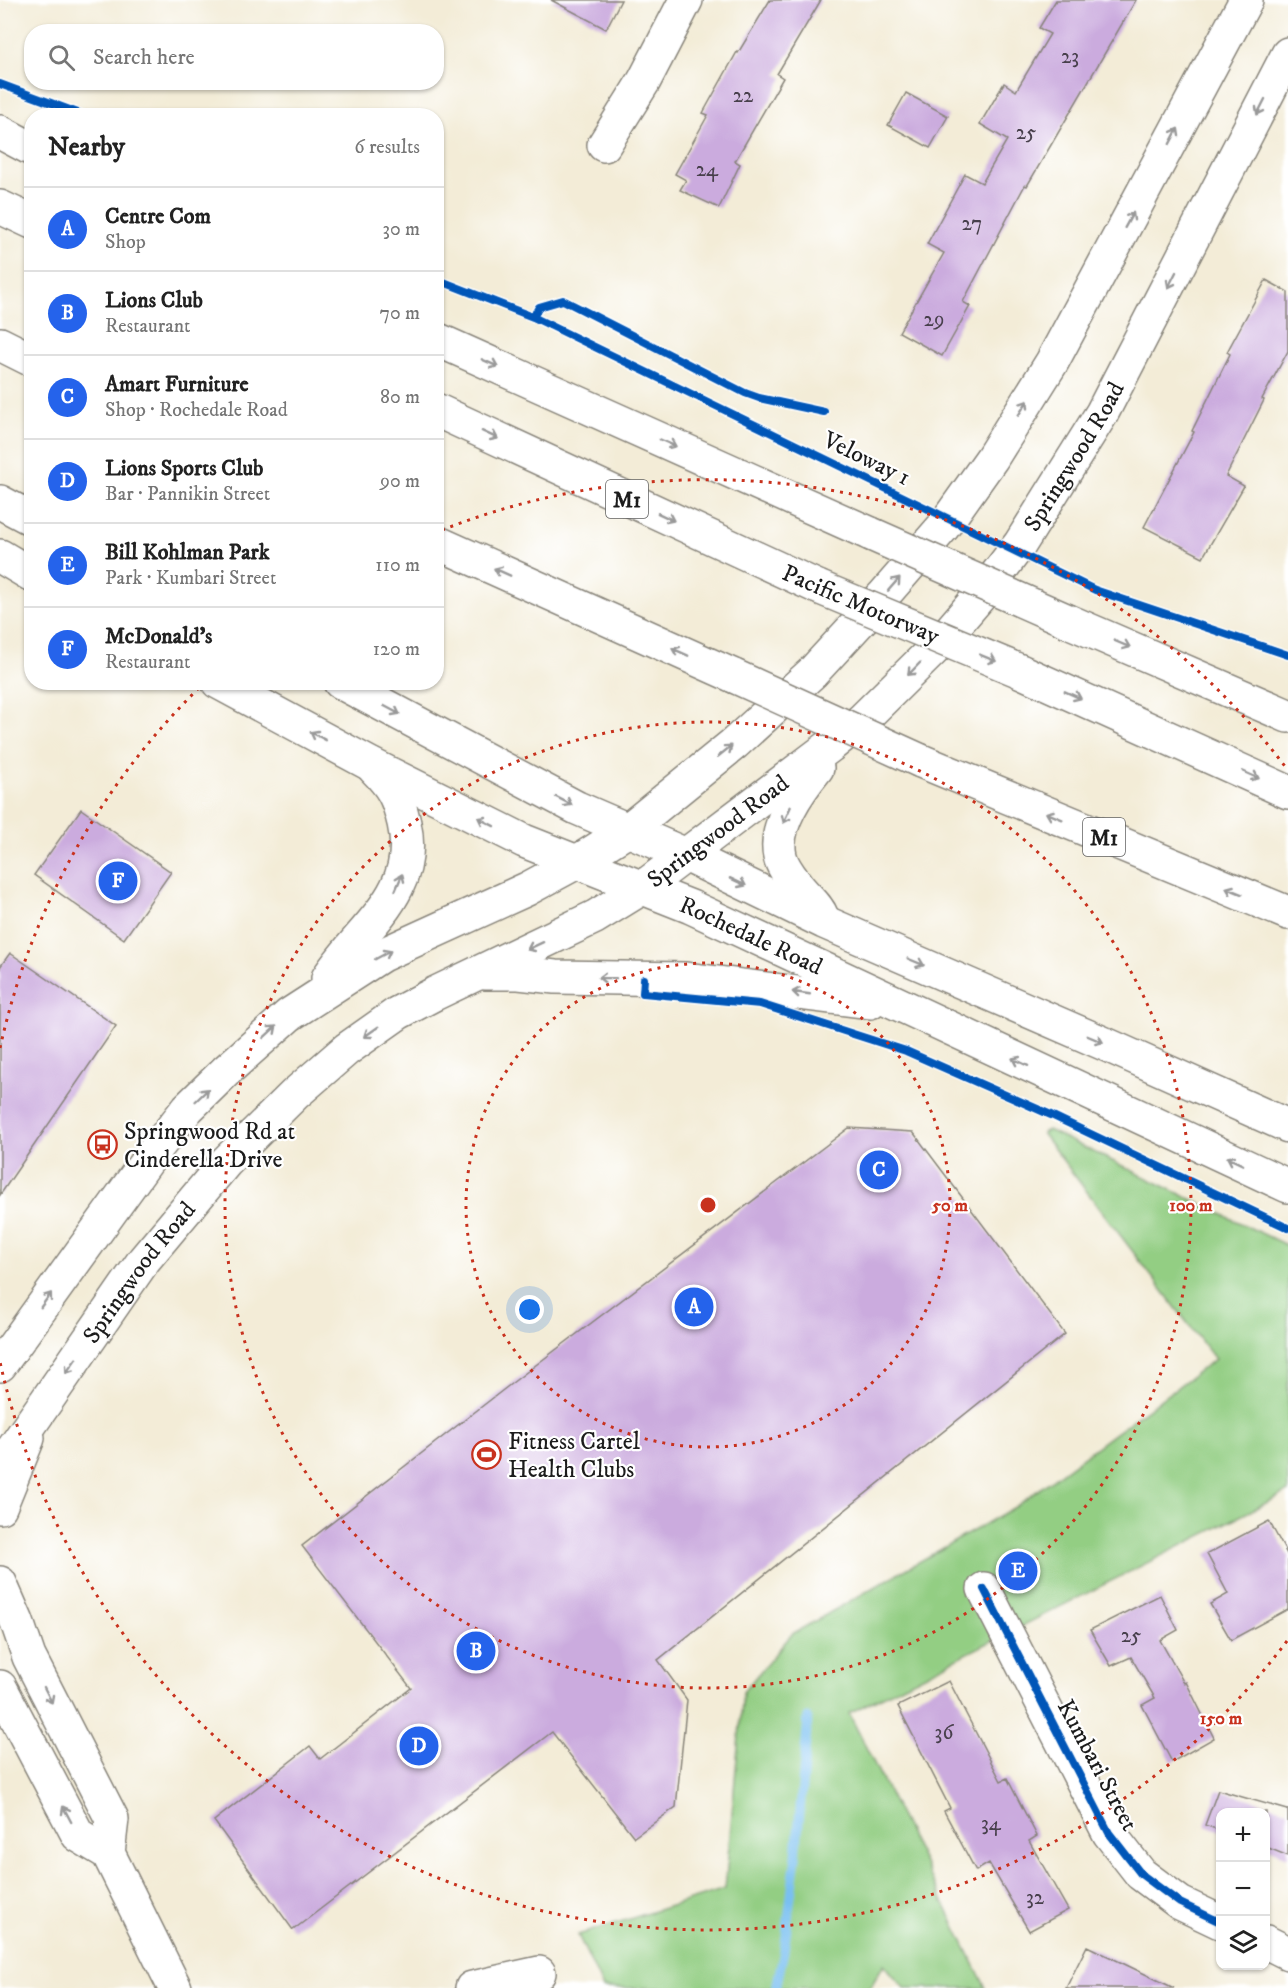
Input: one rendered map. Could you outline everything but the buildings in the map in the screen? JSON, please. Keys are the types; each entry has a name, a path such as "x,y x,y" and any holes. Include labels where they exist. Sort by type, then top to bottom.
{"main road":[{"path":"604,145 644,81 686,0"},
{"path":"0,1365 155,1150 188,1108 289,1015 382,956 527,889 578,862 628,830 735,743 812,673 943,527 996,452 1052,362 1246,0"},
{"name":"Springwood Road","path":"0,1468 144,1260 226,1162 294,1094 347,1049 398,1013 595,917 642,888 822,753 862,720 937,646 985,590 1020,544 1121,379 1288,54"},
{"path":"0,132 24,145"},
{"path":"0,207 24,218"},
{"path":"444,343 871,534 1288,716"},
{"path":"0,344 24,356"},
{"name":"Pacific Motorway","path":"444,414 818,587 1020,671 1288,792"},
{"path":"0,502 24,515"},
{"name":"M1","path":"444,546 921,761 1288,913"},
{"path":"0,556 24,570"},
{"name":"Rochedale Road","path":"233,690 370,764 524,841 691,907 1288,1186"},
{"name":"Rochedale Road","path":"355,690 577,808 686,855 824,922 1288,1126"},
{"path":"824,922 819,909 806,898 787,871 780,856 780,833 791,807 810,776 862,720"},
{"path":"316,997 338,963 385,909 404,869 407,842 398,800 391,785 370,764"},
{"path":"477,973 686,979 901,1007"},
{"path":"0,1507 38,1414"},
{"path":"0,1583 29,1657 112,1819 108,1853"},
{"name":"Kumbari Street","path":"984,1589 1109,1833 1141,1874 1180,1903 1216,1920"},
{"path":"0,1629 29,1657"},
{"path":"0,1687 78,1835 108,1853 176,1988"},
{"path":"1270,1944 1288,1953"},
{"path":"472,1988 539,1973"}],"green space":[{"path":"1048,1130 1288,1246 1288,1492 849,1713 986,1988 904,1988 884,1964 870,1988 603,1988 578,1935 725,1889 743,1692 792,1634 1015,1507 1215,1359 1042,1133"}],"waterway":[{"path":"776,1988 784,1951 796,1856 808,1718"}],"cycle path":[{"path":"0,84 64,108"},
{"name":"Veloway 1","path":"444,282 533,317 1095,590 1288,655"},
{"path":"533,317 539,307 563,300 745,393 824,412"},
{"path":"644,979 643,993 760,1004 906,1051 1051,1115 1288,1228"},
{"path":"984,1589 1109,1833 1141,1874 1180,1903 1216,1920"}],"place":[{"name":"McDonald's","path":"118,881"},
{"name":"Springwood Rd at Cinderella Drive","path":"103,1145"},
{"name":"Amart Furniture","path":"879,1170"},
{"name":"Centre Com","path":"694,1307"},
{"name":"Fitness Cartel Health Clubs","path":"487,1455"},
{"name":"Bill Kohlman Park","path":"1018,1571"},
{"name":"Lions Club","path":"476,1651"},
{"name":"Lions Sports Club","path":"419,1746"}]}
